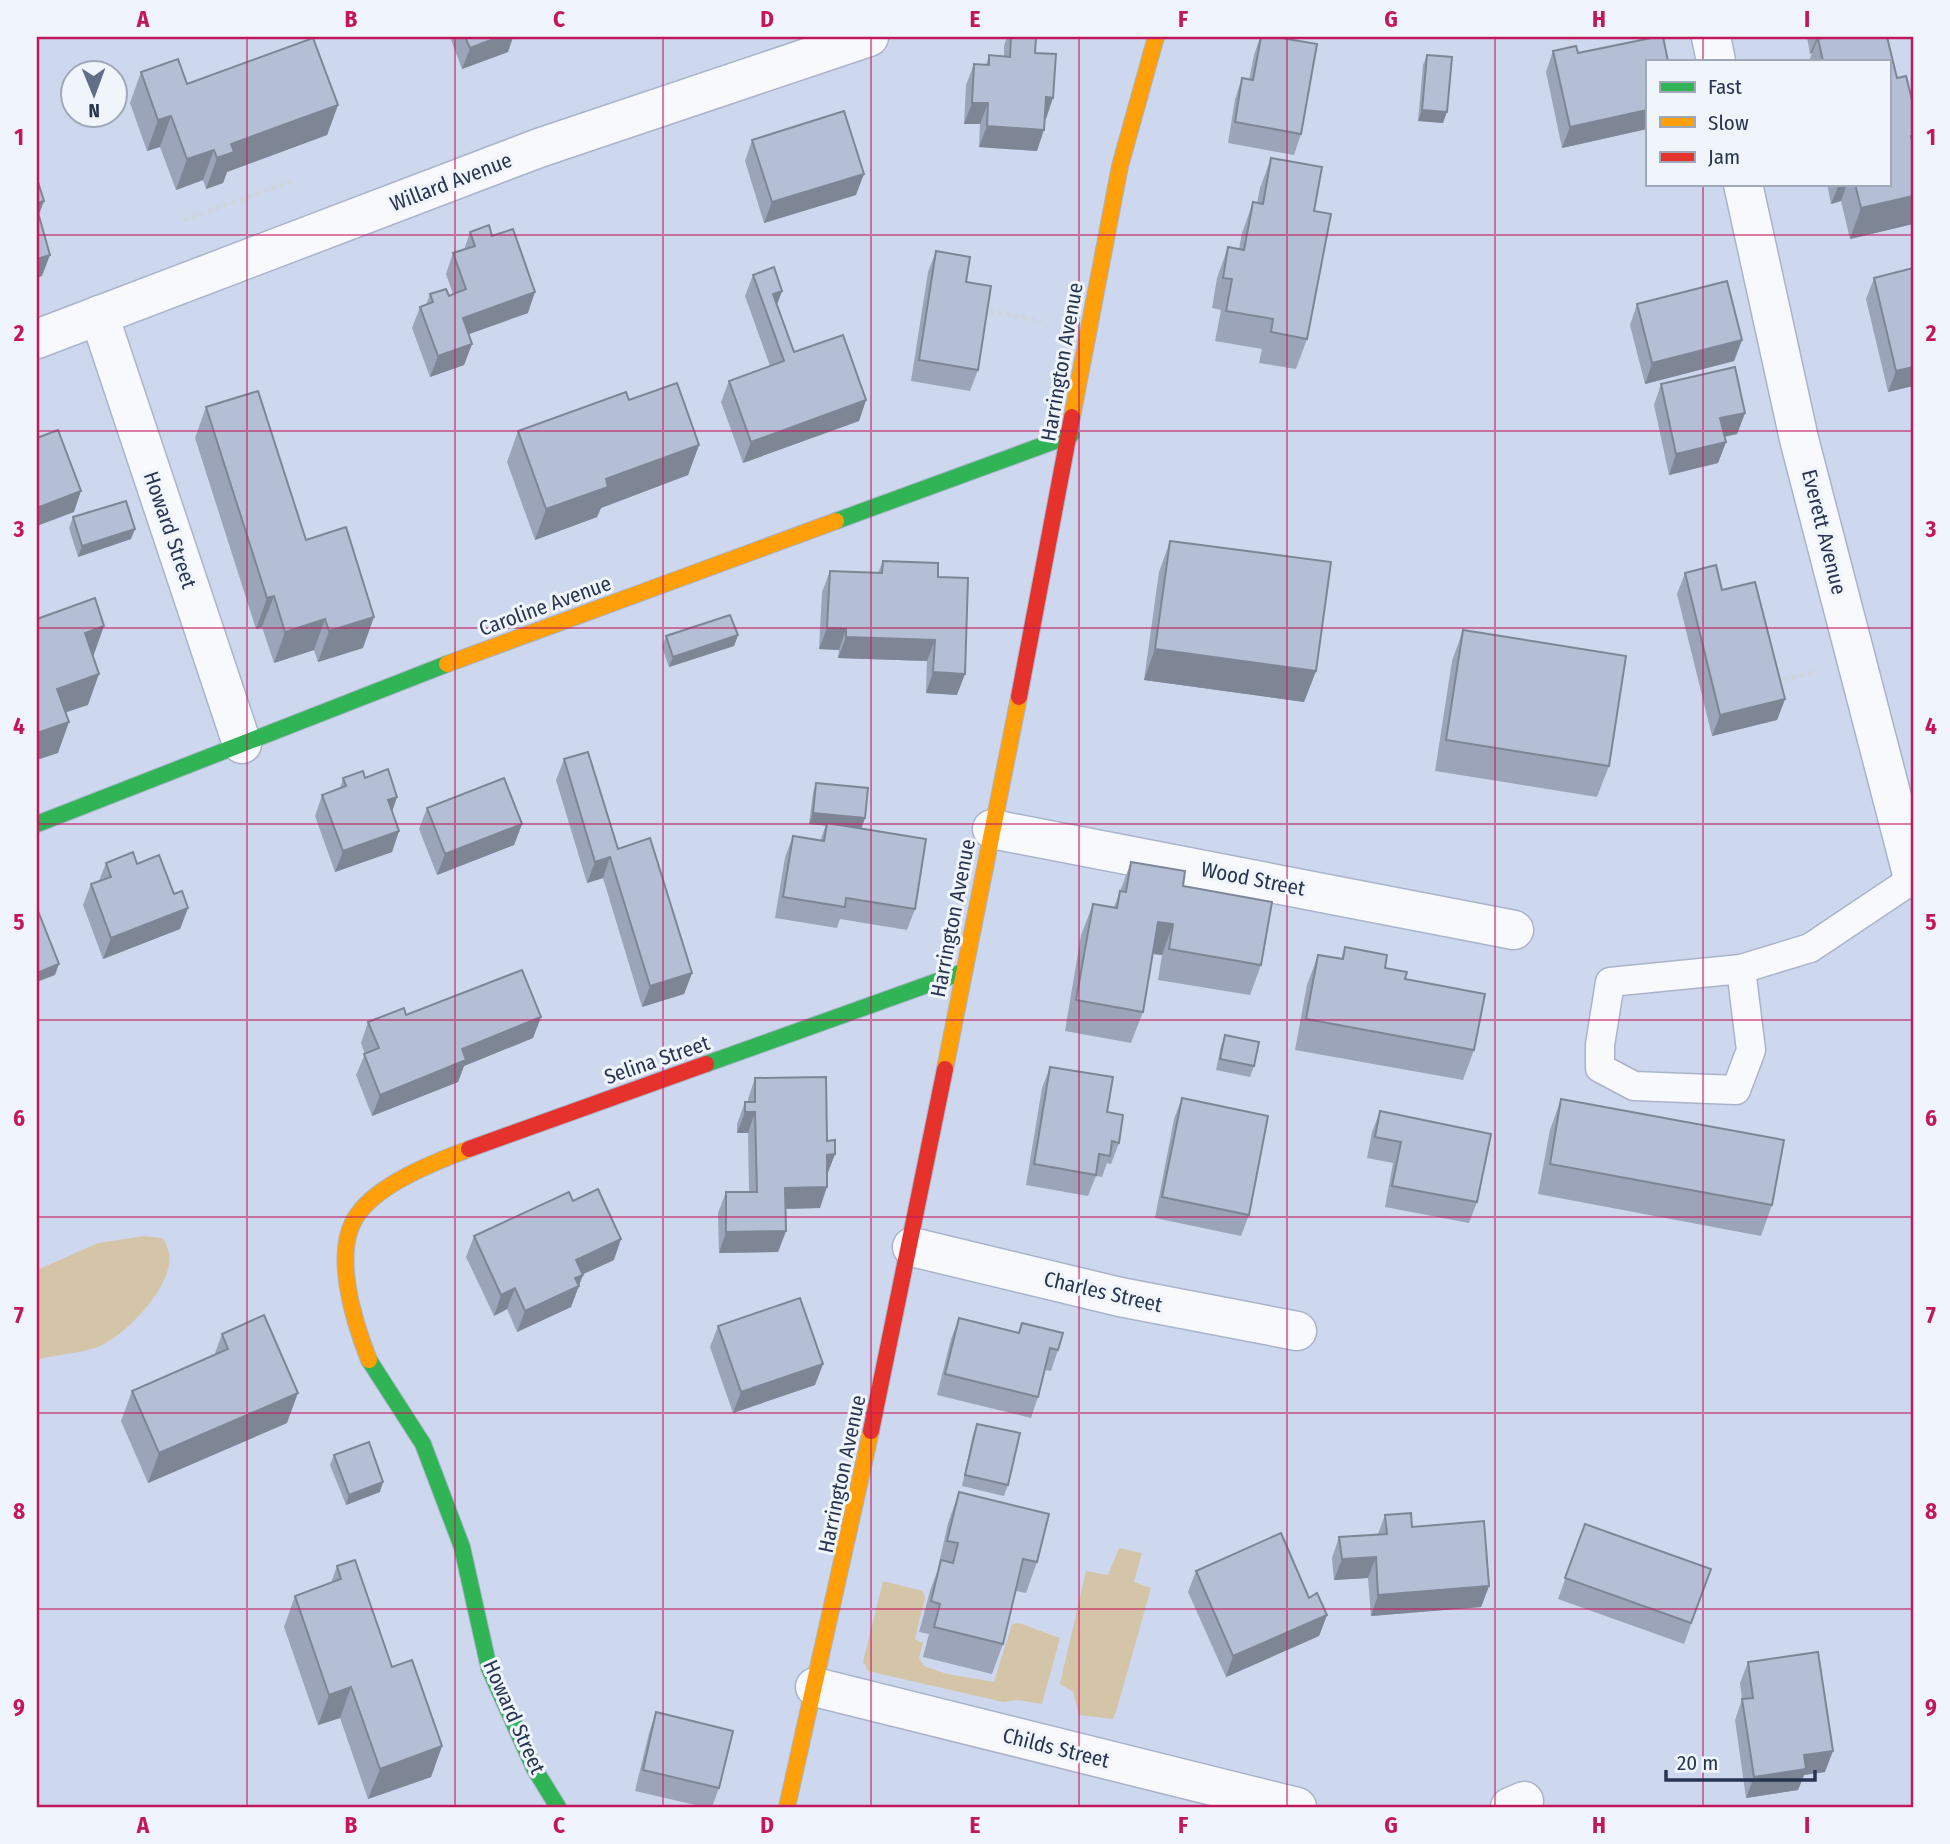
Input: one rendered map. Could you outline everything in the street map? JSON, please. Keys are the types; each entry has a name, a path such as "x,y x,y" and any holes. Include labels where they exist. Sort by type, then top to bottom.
{"street":[{"name":"Willard Avenue","path":"37,339 539,148 869,37"},
{"name":"Harrington Avenue","path":"787,1807 912,1247 963,972 1071,435 1088,330 1127,134 1156,37"},
{"path":"1711,37 1716,60"},
{"name":"Everett Avenue","path":"1743,186 1800,439 1913,878"},
{"name":"Howard Street","path":"99,316 242,744"},
{"name":"Caroline Avenue","path":"37,824 520,636 1071,435"},
{"name":"Wood Street","path":"992,829 1514,930"},
{"name":"Selina Street","path":"371,1201 434,1162 963,972"},
{"name":"Howard Street","path":"371,1201 357,1215 347,1248 348,1287 354,1324 371,1364 423,1444 462,1547 489,1668 534,1768 558,1807"},
{"name":"Charles Street","path":"912,1247 1120,1297 1297,1331"},
{"name":"Childs Street","path":"815,1687 1297,1807"}],"lane":[{"path":"1741,969 1751,1050 1736,1090 1634,1086 1600,1068 1600,1045 1610,982 1741,969 1810,948 1913,878"}],"path":[{"path":"1568,37 1574,53"},
{"path":"183,220 296,180"},
{"path":"989,311 1088,330"}],"shaded area":[{"path":"144,1236 163,1238 169,1253 169,1266 164,1280 146,1308 121,1332 98,1347 40,1359 37,1364 37,1270 98,1243"},
{"path":"1119,1548 1142,1553 1134,1582 1151,1588 1113,1719 1079,1715 1073,1692 1060,1684 1086,1571 1108,1575"},
{"path":"883,1581 923,1591 925,1598 915,1639 923,1643 919,1658 924,1666 947,1674 994,1682 1012,1624 1019,1623 1060,1638 1042,1704 1018,1700 1003,1702 868,1671 863,1662"}],"building":[{"path":"465,37 499,37 470,48"},
{"path":"1011,37 1036,37 1035,53 1056,54 1053,98 1046,97 1044,130 987,126 988,103 972,103 974,64 989,65 989,55 1010,57"},
{"path":"1261,37 1317,44 1301,134 1235,122 1242,78 1253,80"},
{"path":"1663,37 1668,60 1646,60 1646,110 1570,127 1553,51 1576,46 1578,53"},
{"path":"1887,37 1897,78 1906,76 1913,104 1913,196 1861,208 1856,186 1890,186 1890,60 1823,60 1818,39"},
{"path":"313,38 338,105 231,144 234,152 217,158 214,150 187,159 171,116 158,120 141,72 178,59 187,84"},
{"path":"1427,55 1452,57 1447,112 1422,110"},
{"path":"844,111 864,174 772,202 752,140"},
{"path":"1271,158 1322,167 1314,211 1331,214 1307,339 1271,332 1273,319 1226,311 1232,279 1223,278 1228,247 1244,250 1253,202 1263,204"},
{"path":"37,179 44,201 37,203"},
{"path":"37,209 50,255 37,259"},
{"path":"489,225 492,236 513,229 535,292 463,318 472,344 438,356 420,307 433,302 430,294 446,289 449,296 466,289 453,253 475,246 470,232"},
{"path":"936,251 970,257 966,282 991,286 978,370 919,360"},
{"path":"774,267 782,291 773,294 794,352 843,335 866,400 751,442 729,381 784,361 753,275"},
{"path":"1913,268 1913,367 1896,371 1874,278"},
{"path":"1727,281 1742,340 1652,363 1637,304"},
{"path":"1735,367 1745,413 1720,418 1726,442 1676,454 1661,384"},
{"path":"677,383 699,445 606,479 608,487 546,509 518,431 626,392 629,400"},
{"path":"258,391 306,540 346,527 374,617 329,631 325,619 285,632 274,596 267,598 206,407"},
{"path":"58,430 81,491 37,508 37,438"},
{"path":"126,501 135,529 82,546 73,517"},
{"path":"1170,541 1331,562 1316,671 1155,649"},
{"path":"883,561 938,563 938,577 968,578 965,674 933,672 935,640 846,637 846,629 827,628 830,571 882,573"},
{"path":"1716,565 1722,590 1755,582 1785,699 1720,715 1685,573"},
{"path":"95,598 104,626 85,633 99,674 57,689 69,722 37,733 37,619"},
{"path":"730,615 738,635 673,657 666,636"},
{"path":"1463,630 1626,656 1609,766 1446,740"},
{"path":"588,752 618,849 650,838 692,973 650,986 610,857 595,862 564,759"},
{"path":"388,769 397,797 388,800 399,831 343,851 322,795 346,786 343,778 363,771 365,778"},
{"path":"504,778 522,824 445,854 427,808"},
{"path":"816,783 868,788 865,818 813,813"},
{"path":"827,823 926,839 915,909 846,898 845,907 783,897 793,836 824,841"},
{"path":"133,852 137,864 159,855 174,894 182,891 188,908 111,938 91,884 111,877 106,863"},
{"path":"1131,862 1185,871 1183,886 1272,902 1261,965 1169,949 1173,924 1158,922 1143,1012 1076,1000 1093,904 1117,908 1120,891 1126,892"},
{"path":"37,912 59,964 37,973"},
{"path":"1345,947 1387,955 1385,968 1407,972 1405,979 1485,994 1474,1050 1306,1019 1318,955 1343,959"},
{"path":"522,970 541,1017 462,1049 466,1060 380,1095 364,1054 379,1048 368,1022 404,1008 406,1015"},
{"path":"1225,1035 1259,1042 1254,1066 1220,1059"},
{"path":"1050,1067 1113,1077 1107,1112 1123,1115 1119,1143 1112,1141 1110,1156 1099,1154 1096,1175 1034,1164"},
{"path":"826,1077 827,1141 835,1140 835,1154 827,1155 827,1187 785,1188 786,1231 726,1232 726,1192 757,1192 755,1112 745,1112 745,1102 755,1102 755,1078"},
{"path":"1182,1098 1268,1116 1249,1215 1162,1197"},
{"path":"1561,1099 1784,1140 1772,1205 1550,1164"},
{"path":"1380,1111 1491,1134 1477,1202 1392,1186 1401,1142 1375,1137"},
{"path":"598,1189 621,1239 576,1260 583,1275 575,1278 579,1286 525,1311 515,1288 501,1295 474,1236 569,1192 573,1201"},
{"path":"800,1298 823,1364 741,1392 718,1326"},
{"path":"264,1315 298,1393 159,1453 132,1391 228,1349 222,1334"},
{"path":"959,1318 1019,1333 1022,1323 1063,1333 1058,1350 1050,1348 1038,1397 945,1374"},
{"path":"977,1424 1020,1433 1008,1485 965,1475"},
{"path":"369,1442 383,1482 349,1495 334,1455"},
{"path":"959,1492 1049,1514 1037,1562 1023,1559 1003,1644 934,1627 940,1604 931,1601 941,1560 953,1563 958,1543 947,1541"},
{"path":"1411,1513 1412,1527 1484,1521 1489,1586 1378,1595 1376,1557 1342,1559 1339,1537 1387,1534 1385,1515"},
{"path":"1585,1524 1711,1569 1691,1623 1565,1578"},
{"path":"1281,1533 1309,1598 1317,1593 1327,1615 1233,1656 1196,1571"},
{"path":"355,1560 392,1667 412,1660 442,1746 380,1769 351,1687 329,1695 295,1596 341,1579 337,1566"},
{"path":"1818,1652 1833,1751 1804,1755 1806,1769 1754,1777 1742,1699 1753,1698 1748,1662"},
{"path":"656,1712 733,1731 719,1788 643,1770"}],"traffic: fast":[{"path":"836,521 1071,435"},
{"path":"37,824 447,664"},
{"path":"706,1064 963,972"},
{"path":"369,1360 423,1444 462,1547 489,1668 534,1768 558,1807"}],"traffic: slow":[{"path":"1072,417 1120,166 1156,37"},
{"path":"447,664 836,521"},
{"path":"945,1069 1019,697"},
{"path":"369,1360 357,1326 348,1287 346,1247 350,1229 368,1203 394,1183 469,1149"},
{"path":"787,1807 871,1431"}],"traffic: jam":[{"path":"1019,697 1072,417"},
{"path":"469,1149 706,1064"},
{"path":"871,1431 945,1069"}]}
